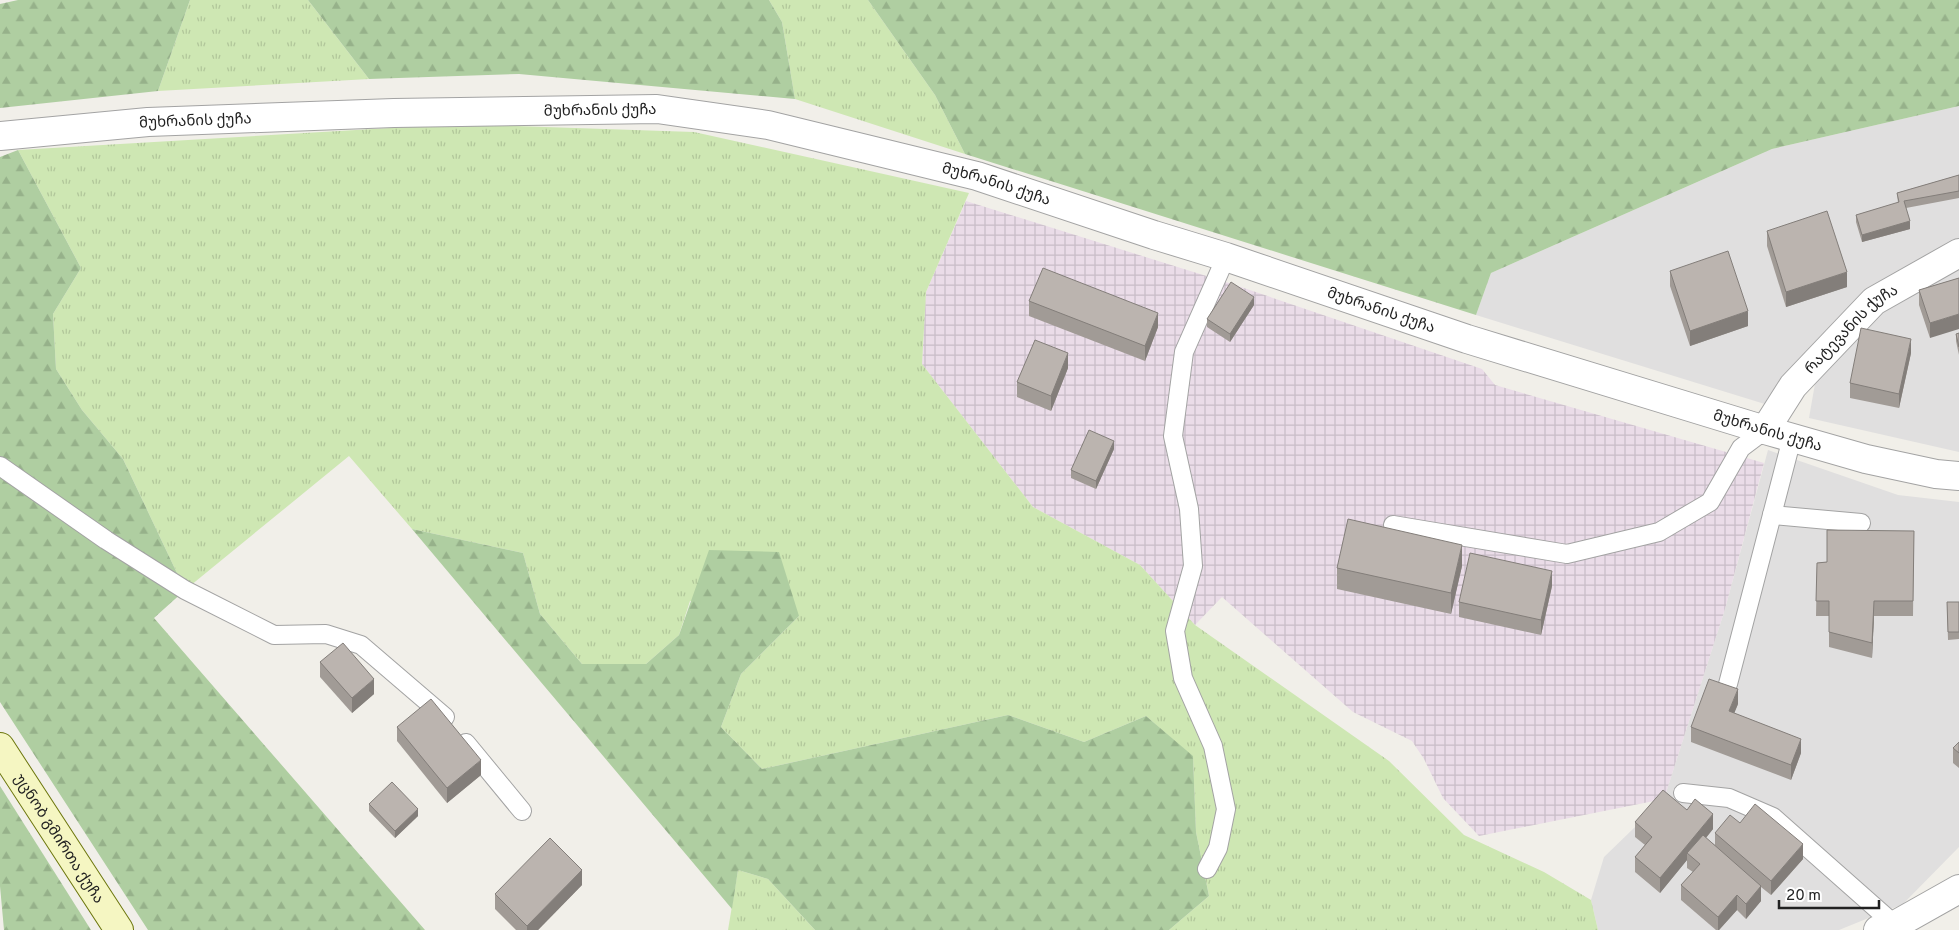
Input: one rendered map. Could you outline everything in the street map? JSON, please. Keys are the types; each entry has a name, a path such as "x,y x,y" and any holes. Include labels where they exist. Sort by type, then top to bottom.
{"main road":[{"name":"უცნობ გმირთა ქუჩა","path":"0,747 119,930"}],"street":[{"name":"მუხრანის ქუჩა","path":"0,136 148,122 394,113 657,109 768,125 977,176 1154,235 1226,256 1467,339 1792,438 1866,459 1936,474 1959,476"},
{"name":"რატევანის ქუჩა","path":"1765,430 1793,386 1874,301 1959,253"},
{"path":"1889,928 1959,889"}],"lane":[{"path":"1208,869 1218,848 1226,809 1213,746 1183,678 1175,631 1193,566 1189,509 1173,436 1184,352 1226,256"},
{"path":"1393,525 1567,554 1659,532 1710,502 1741,448 1765,430"},
{"path":"1728,684 1792,438"},
{"path":"0,466 106,540 185,590 274,635 326,634 361,645 446,718 522,810"},
{"path":"1772,515 1861,523"},
{"path":"1683,793 1729,798 1772,817 1889,928"}],"shaded area":[{"path":"1959,106 1959,243 1899,270 1768,405 1476,315 1491,273 1772,149"},
{"path":"966,201 1232,284 1482,369 1495,385 1764,463 1725,609 1664,799 1479,836 1443,798 1424,759 1412,741 1353,712 1222,597 1195,625 1140,565 1033,507 922,364 926,292"},
{"path":"1959,263 1959,452 1809,418 1816,378 1877,311"},
{"path":"1768,450 1898,495 1959,502 1959,847 1903,904 1839,930 1598,930 1591,900 1604,857 1664,799 1725,609"}],"green space":[{"path":"18,0 190,0 158,91 0,108 0,4"},
{"path":"190,0 308,0 369,79 158,91"},
{"path":"308,0 769,0 782,22 795,99 519,74 369,79"},
{"path":"769,0 868,0 935,95 965,154 795,99 782,22"},
{"path":"868,0 1959,0 1959,106 1772,149 1491,273 1476,315 965,154 935,95"},
{"path":"458,124 694,132 969,193 926,292 922,364 1033,507 1140,565 1195,625 1389,761 1464,835 1544,872 1591,900 1598,930 1169,930 1209,896 1196,832 1193,757 1146,716 1084,742 1008,715 762,769 721,727 741,674 799,616 690,601 679,635 646,664 582,664 540,614 523,553 412,529 349,456 185,590 123,459 82,410 56,369 53,314 81,268 18,150"},
{"path":"18,150 81,268 53,314 56,369 82,410 123,459 185,590 154,618 425,930 148,930 0,702 0,157"},
{"path":"412,529 523,553 540,614 582,664 646,664 679,635 709,550 779,552 799,616 741,674 721,727 762,769 1008,715 1084,742 1146,716 1193,756 1196,832 1209,896 1169,930 815,930 768,879 738,870 732,909"},
{"path":"0,786 91,930 4,930 0,886"},
{"path":"738,870 768,879 815,930 728,930"}],"building":[{"path":"1959,175 1959,191 1904,201 1910,221 1862,235 1856,215 1899,202 1897,193"},
{"path":"1827,211 1847,272 1786,292 1767,231"},
{"path":"1728,251 1748,311 1690,331 1670,271"},
{"path":"1043,268 1158,313 1145,346 1029,301"},
{"path":"1959,278 1959,314 1930,323 1919,290"},
{"path":"1231,282 1254,297 1230,334 1207,319"},
{"path":"1861,328 1911,339 1899,394 1850,383"},
{"path":"1959,333 1959,347 1956,334"},
{"path":"1035,340 1068,353 1051,396 1017,382"},
{"path":"1089,430 1114,441 1096,481 1071,470"},
{"path":"1348,519 1462,545 1451,593 1337,568"},
{"path":"1827,530 1914,531 1913,601 1874,601 1872,643 1829,632 1829,601 1816,601 1817,563 1827,562"},
{"path":"1470,553 1552,571 1541,620 1459,602"},
{"path":"1947,602 1959,602 1959,632 1948,632"},
{"path":"343,643 374,679 352,698 320,662"},
{"path":"1709,679 1738,689 1729,711 1801,739 1791,765 1691,727"},
{"path":"431,699 481,760 447,788 397,727"},
{"path":"1959,742 1959,753 1953,748"},
{"path":"392,782 418,809 395,831 369,804"},
{"path":"1663,790 1687,810 1695,799 1713,814 1660,878 1635,857 1652,837 1635,822"},
{"path":"1755,804 1803,844 1771,881 1715,833 1730,815 1740,823"},
{"path":"1703,835 1761,886 1746,904 1737,895 1718,917 1681,885 1700,864 1687,853"},
{"path":"550,838 582,870 527,926 495,894"}]}
